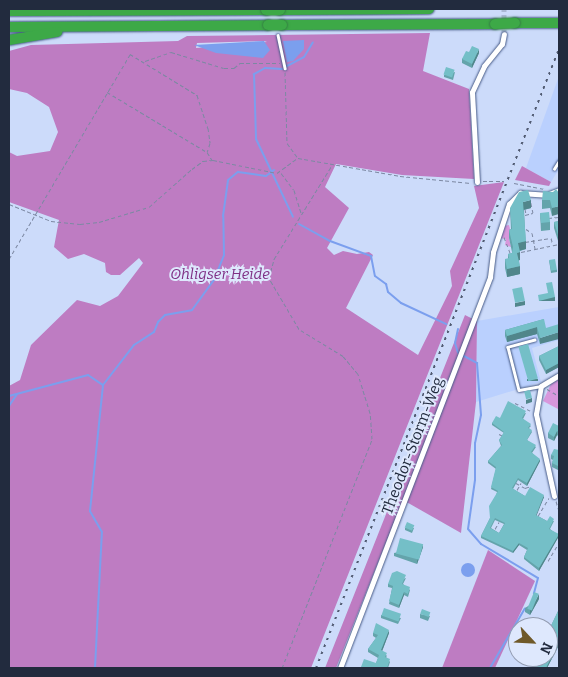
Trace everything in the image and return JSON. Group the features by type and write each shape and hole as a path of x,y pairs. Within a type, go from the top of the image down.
{"highway":[{"path":"135,9 155,10"},
{"path":"9,11 429,9"},
{"path":"9,27 558,23"},
{"path":"9,40 87,26"}],"street":[{"path":"478,182 472,92 484,66 502,44 504,34"},
{"path":"529,193 546,195 553,190 559,190"},
{"name":"Theodor-Storm-Weg","path":"340,668 490,277 500,230 512,198 520,193 529,193"},
{"path":"551,497 536,414 541,386 559,375"}],"lane":[{"path":"278,35 285,68"},
{"path":"554,169 559,161"},
{"path":"535,340 508,347 519,390 541,386"}],"path":[{"path":"145,61 171,52 224,68 234,68 240,63 283,63"},
{"path":"9,259 130,54 145,61 197,94 208,128 210,143 207,152"},
{"path":"285,68 287,143 298,158 332,165 466,184"},
{"path":"107,92 207,152 212,160"},
{"path":"9,204 51,221 80,224 138,212 155,203 203,161 212,160 277,174 281,173 298,158"},
{"path":"282,668 372,439 370,413 358,374 342,356 299,329 269,278 272,264 332,165"},
{"path":"281,173 294,190 301,214"},
{"path":"478,182 504,181"},
{"path":"514,183 553,190"},
{"path":"525,210 525,215 533,213 529,193"},
{"path":"544,220 559,216"},
{"path":"525,229 532,233 535,249"},
{"path":"504,237 511,254"},
{"path":"524,242 551,238 553,245"},
{"path":"519,253 559,244"},
{"path":"504,248 508,249"},
{"path":"541,386 559,396"},
{"path":"515,403 536,414"},
{"path":"499,434 507,438"},
{"path":"515,493 524,477"},
{"path":"512,480 520,485 531,486"},
{"path":"536,519 551,497 559,511"},
{"path":"494,529 502,516"},
{"path":"548,561 559,543"}],"shaded area":[{"path":"559,76 559,169 551,182 526,168"},
{"path":"509,225 512,237 509,238 511,247 505,245 506,239 500,238 504,226"},
{"path":"559,307 559,340 532,348 541,382 476,402 477,321"},
{"path":"559,378 558,409 543,401 551,384"}],"green space":[{"name":"Ohligser Heide","path":"430,33 423,71 469,89 474,179 402,175 336,164 325,187 349,208 327,248 334,255 343,251 357,254 369,252 373,255 346,308 418,355 452,286 450,271 479,208 474,186 504,182 311,668 9,668 9,386 20,380 31,345 77,300 100,306 118,296 143,263 139,258 120,275 111,275 106,272 105,263 84,254 68,259 54,247 59,220 9,202 9,152 17,156 50,151 58,132 49,107 27,93 9,89 9,51 31,45 178,41 187,36","holes":["267,42 196,48 197,43"]},
{"path":"522,166 551,182 549,186 515,180"},
{"path":"465,315 477,321 476,402 461,533 403,500 336,668 325,668"},
{"path":"488,550 535,581 518,617 508,617 508,640 495,668 442,668"}],"water":[{"path":"304,40 304,49 293,61 287,62 283,41"},
{"path":"264,41 270,50 263,58 216,53 194,45"},
{"path":"468,563 473,565 475,570 473,575 468,577 463,575 461,570 463,565"}],"building":[{"path":"472,46 479,49 472,64 462,59 466,51 469,52"},
{"path":"446,67 455,70 452,77 444,75"},
{"path":"556,189 559,193 559,206 552,208 550,200 542,200 543,191 553,192"},
{"path":"528,190 531,200 523,202 526,241 518,243 520,252 517,253 520,266 507,269 505,259 509,258 508,254 512,253 513,247 509,230 512,229 510,208 519,192"},
{"path":"549,212 550,222 541,223 540,213"},
{"path":"559,221 559,238 554,222"},
{"path":"555,259 557,270 551,271 549,260"},
{"path":"552,282 555,297 539,301 538,295 548,293 546,283"},
{"path":"522,287 525,301 515,303 512,289"},
{"path":"544,319 546,328 559,324 559,332 540,338 537,327 507,336 505,330"},
{"path":"528,344 538,379 528,381 518,347"},
{"path":"559,346 559,363 546,370 539,356"},
{"path":"530,390 532,398 526,399 524,391"},
{"path":"508,401 526,411 522,418 531,424 528,428 532,430 527,440 536,445 531,452 540,459 527,483 518,478 512,488 525,496 530,487 544,495 536,515 547,521 550,516 554,519 549,529 559,534 539,568 524,557 528,548 519,543 513,551 481,536 490,518 489,506 498,491 491,487 496,467 488,461 502,445 499,440 504,432 492,423 496,416 500,418","holes":["495,518 505,523 499,533 490,528"]},
{"path":"553,423 559,426 559,432 557,431 554,437 548,433"},
{"path":"554,449 559,450 558,466 552,463 554,456 551,455"},
{"path":"407,522 414,525 412,531 405,528"},
{"path":"400,538 423,544 419,560 396,553"},
{"path":"397,571 406,575 402,584 410,587 408,594 404,592 399,605 389,601 393,586 388,584 392,573"},
{"path":"534,592 539,594 532,611 527,609"},
{"path":"384,608 401,614 398,621 381,616"},
{"path":"422,609 430,612 429,617 420,614"},
{"path":"559,609 558,643 558,617 555,617"},
{"path":"376,623 389,630 381,650 387,653 385,657 390,659 387,668 361,667 364,659 376,663 379,655 368,649 378,635 373,633"}],"waterway":[{"path":"287,66 304,57 313,42"},
{"path":"282,69 265,68 254,74 256,139 293,217"},
{"path":"9,396 88,375 103,385 134,345 154,332 158,322 165,315 192,310 214,280 224,255 223,216 228,180 238,172 266,176 274,170"},
{"path":"299,224 330,241 371,256 375,276 386,284 388,292 401,303 446,324"},
{"path":"458,329 455,343 458,353"},
{"path":"464,356 477,363 481,415 475,443 475,480 468,529 481,544 538,578 534,593"},
{"path":"95,668 102,532 90,511 103,385"},
{"path":"9,406 17,394"},
{"path":"490,668 525,608"}],"tunnel":[{"path":"504,9 504,34"}],"railway":[{"path":"316,668 559,49"}]}
